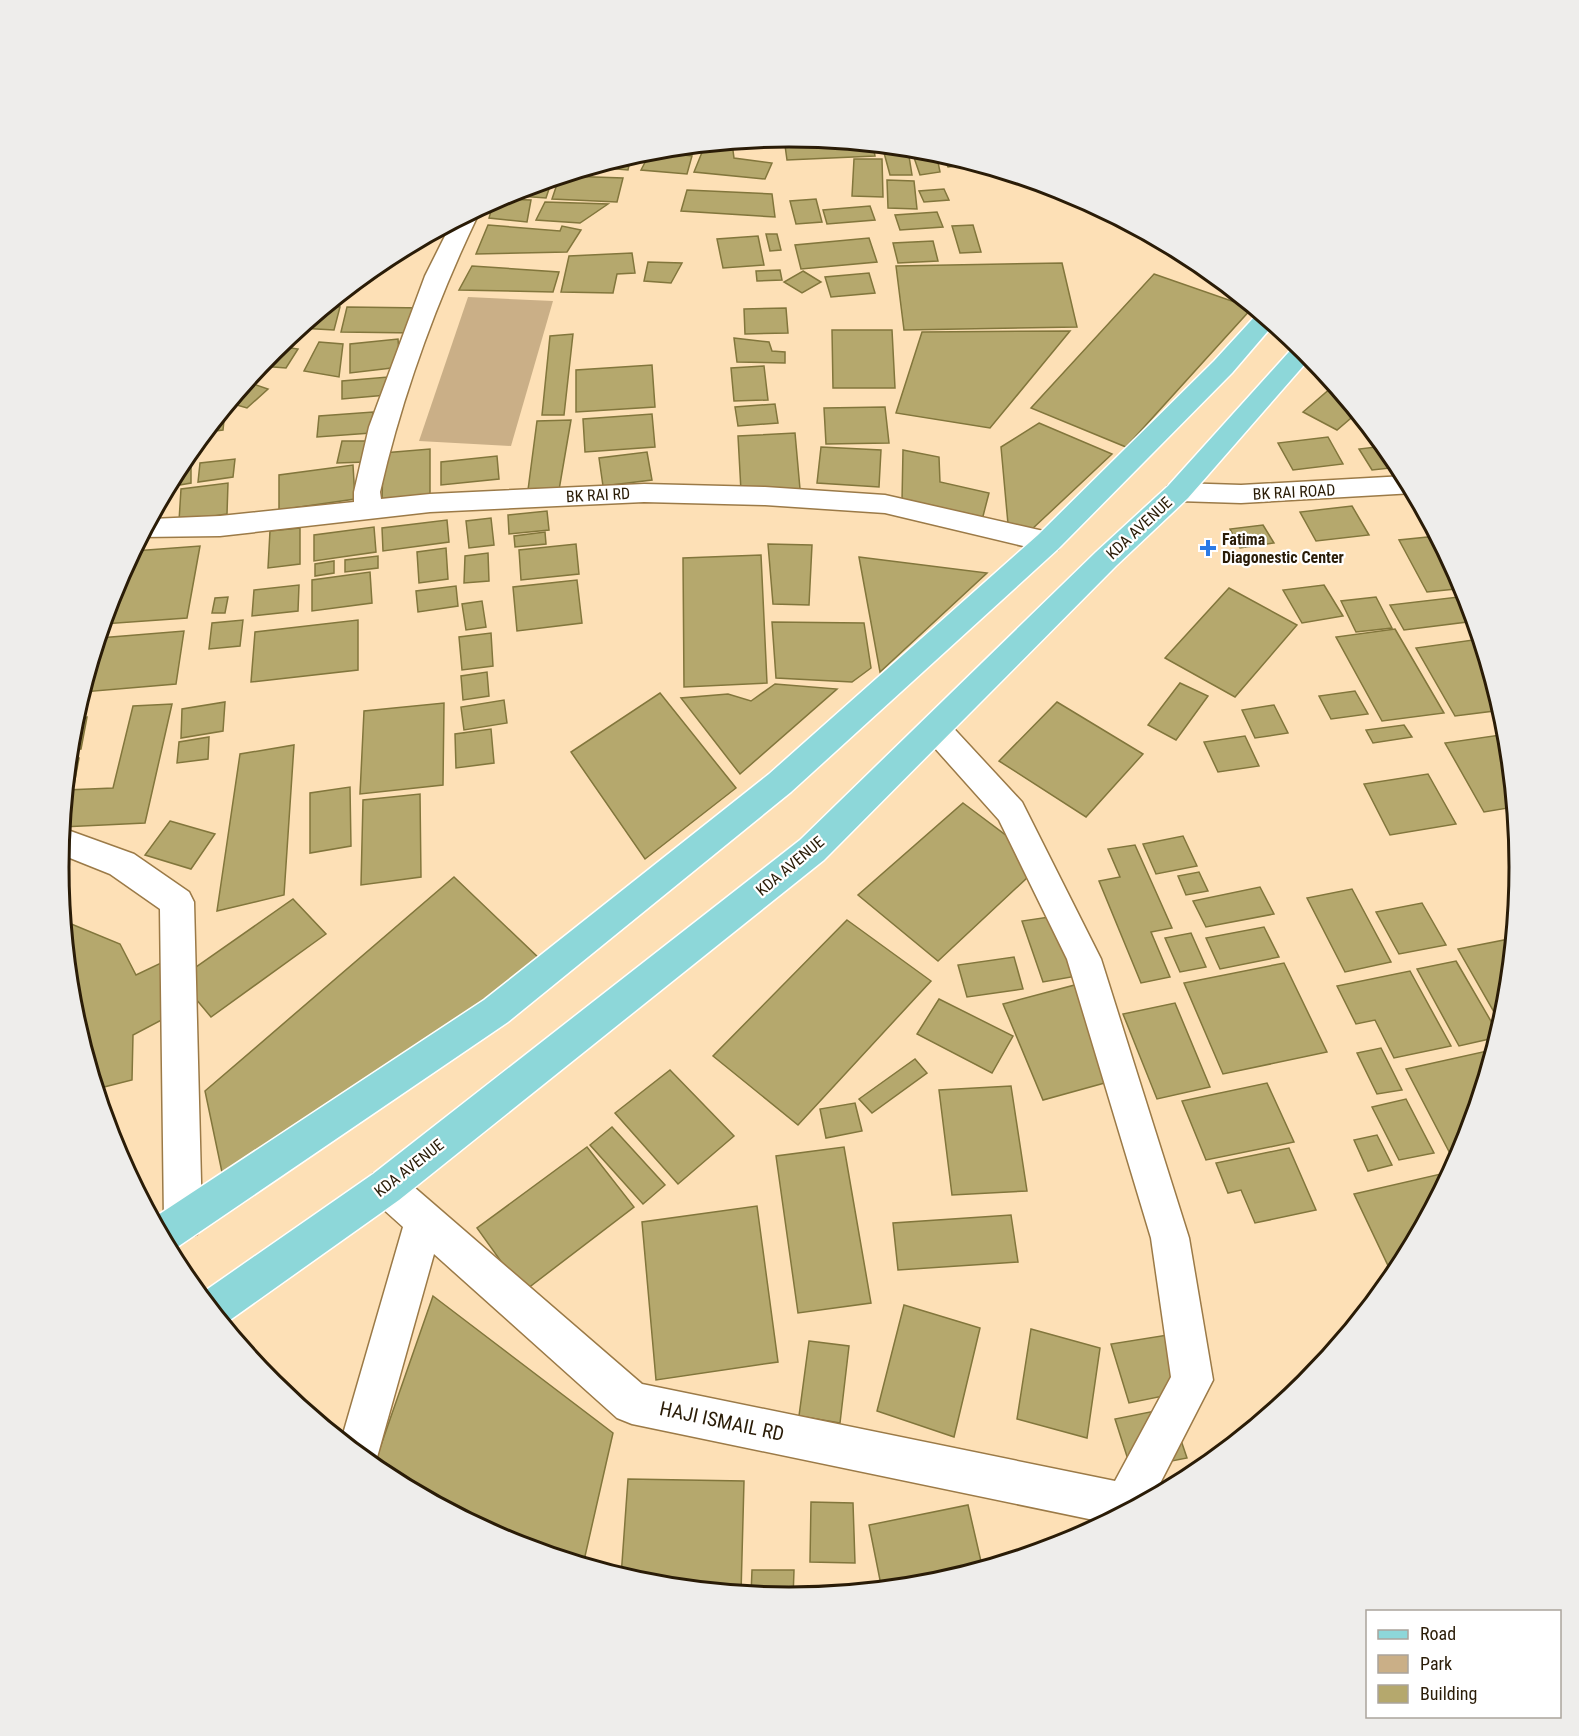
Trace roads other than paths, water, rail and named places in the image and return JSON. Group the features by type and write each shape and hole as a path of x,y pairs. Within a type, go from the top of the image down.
{"main road":[{"path":"172,1228 496,1011 780,783 1048,542 1223,367 1261,323"},
{"name":"KDA AVENUE","path":"217,1306 386,1187 812,850 1106,559 1178,492 1297,357"}],"street":[{"path":"368,509 367,492 382,427 437,276 461,227"},
{"name":"BK RAI ROAD","path":"1178,492 1241,494 1400,486"},
{"name":"BK RAI RD","path":"154,529 220,525 430,503 644,493 765,496 885,504 1048,542"},
{"path":"935,729 1011,811 1084,959 1170,1238 1192,1380 1131,1502"},
{"path":"70,844 122,864 177,902 172,1228"},
{"name":"HAJI ISMAIL RD","path":"386,1187 632,1402 1122,1507"},
{"path":"360,1447 424,1220"}],"place":[{"name":"Fatima Diagonestic Center","path":"1208,548"}]}
